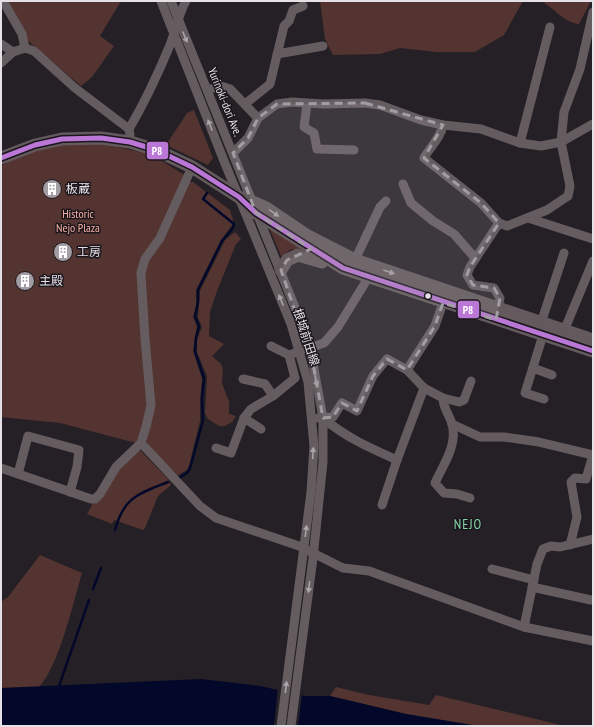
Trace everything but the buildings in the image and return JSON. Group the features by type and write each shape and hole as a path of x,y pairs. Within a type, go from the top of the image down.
{"highway":[{"path":"1,158 35,145 62,139 101,138 130,142 156,150 192,167 343,268"},
{"path":"249,204 266,208 306,235 355,260 497,314 542,328 593,351"},
{"path":"281,270 288,260 298,255 343,268 443,303 497,314"},
{"path":"542,328 564,331 593,340"}],"street":[{"path":"3,1 22,34 25,48"},
{"name":"Yurinoki-dori Ave.","path":"161,1 249,204"},
{"name":"Yurinoki-dori Ave.","path":"171,1 233,153 249,204"},
{"path":"130,142 129,129 148,96 186,1"},
{"path":"245,104 270,84 284,26 289,21 293,10 303,6"},
{"path":"443,125 442,132 428,150 424,158 481,203 500,223 507,226 528,218 547,210 568,196 570,192 561,142 564,112 580,69 593,12"},
{"path":"520,143 550,26"},
{"path":"1,44 13,52"},
{"path":"277,54 322,46"},
{"path":"1,63 13,52 25,48 34,51 75,88 129,129"},
{"path":"207,90 221,86 230,89 258,118"},
{"path":"233,153 248,138 258,118 277,104 292,102 307,104 372,104 421,120 443,125 481,129 520,143 541,146 561,142 593,124"},
{"path":"307,104 304,127 314,133 317,149 354,150"},
{"path":"1,468 91,499 95,499 100,494 116,468 141,443 151,404 141,273 146,259 160,238 192,167"},
{"path":"403,184 411,203 433,221 454,234 475,258"},
{"path":"355,260 380,207 386,201"},
{"name":"根城前田線","path":"249,204 281,270 300,320 313,364 323,418 316,492"},
{"name":"根城前田線","path":"249,204 291,324 308,382 312,417 316,492"},
{"path":"528,218 593,238"},
{"path":"497,314 500,298 494,288 473,285 467,275 475,258 500,223"},
{"path":"544,399 525,393 564,253"},
{"path":"564,331 593,260"},
{"path":"271,346 290,355 324,343 338,327 368,278"},
{"path":"407,370 435,326 443,303"},
{"path":"216,448 231,453 244,418 251,409 273,396 295,378 290,355"},
{"path":"312,417 333,417 342,403 357,411 373,376 387,359 407,370 424,388 443,398 459,402 464,400 471,381"},
{"path":"533,368 552,375"},
{"path":"243,379 265,384 273,396"},
{"path":"382,505 396,460 424,388"},
{"path":"443,398 443,408 452,424 453,444 435,484 444,493 457,494 470,498"},
{"path":"244,418 261,429"},
{"path":"323,418 334,428 359,443 396,460"},
{"path":"452,424 480,437 504,437 539,442 593,455 586,479 575,478 571,482 577,517 570,545"},
{"path":"18,474 28,436 79,450 77,467 70,492"},
{"path":"141,443 200,506 216,518 299,546 343,568 369,571 524,627 593,641"},
{"path":"281,726 316,492"},
{"path":"291,726 316,492"},
{"path":"524,627 539,556 543,549 551,546 570,545 593,539"},
{"path":"492,569 533,584 591,600"}],"highlighted area":[{"path":"365,103 443,125 424,158 481,203 499,223 470,267 467,275 473,285 494,288 500,298 496,320 443,303 435,326 407,370 387,359 373,376 357,411 342,403 333,417 323,418 313,364 281,270 287,260 311,249 256,213 233,153 248,138 258,118 277,104"}],"green space":[{"path":"8,1 121,1 100,36 114,46 92,77 81,86 27,40"},
{"path":"320,1 523,1 504,35 475,52 436,52 400,48 380,54 333,55 325,39"},
{"path":"546,1 589,1 590,3 579,24 565,19 544,3"},
{"path":"194,110 213,158 208,165 166,145 187,113"},
{"name":"Historic Nejo Plaza","path":"100,143 144,153 157,158 186,176 185,182 143,261 149,405 145,423 136,443 60,423 1,417 1,166 20,155 57,145"},
{"path":"190,182 193,182 230,210 233,220 232,225 221,240 196,290 196,307 193,317 197,327 193,350 202,379 200,421 188,469 177,476 155,456 146,441 152,412 144,280 146,263"},
{"path":"272,229 300,248 299,250 292,249 281,256 270,230"},
{"path":"235,232 241,239 236,244 210,312 209,336 224,344 212,356 221,364 223,369 222,383 229,402 229,414 236,416 232,422 225,426 219,426 208,419 205,413 207,376 197,352 197,340 202,327 198,318 200,291 225,240"},
{"path":"140,450 168,479 171,485 158,496 145,528 143,530 114,520 112,524 87,514 118,468"},
{"path":"40,555 82,573 70,617 53,665 39,687 1,688 1,602 8,597"},
{"path":"336,687 369,695 429,705 436,695 565,726 478,726 406,714 330,696"}],"water":[{"path":"201,679 260,686 305,696 330,696 406,714 478,726 1,726 1,688"}],"pier":[{"path":"278,688 302,694 298,726 274,726"}],"waterway":[{"path":"179,478 188,472 191,465 203,420 202,399 204,378 195,352 196,337 199,326 195,316 198,302 198,290 222,241 233,228 234,224 203,199 207,193"},
{"path":"115,530 123,510 128,503 140,494 168,482"},
{"path":"93,589 101,568"},
{"path":"58,689 89,600"}],"transit line":[{"name":"P8","path":"1,158 35,145 62,139 101,138 130,142 156,150 192,167 239,197 256,213 343,268 593,351"}],"place":[{"name":"板蔵","path":"52,189"},
{"name":"工房","path":"63,252"},
{"name":"主殿","path":"25,281"}],"district":[{"name":"NEJO","path":"468,524"}]}
